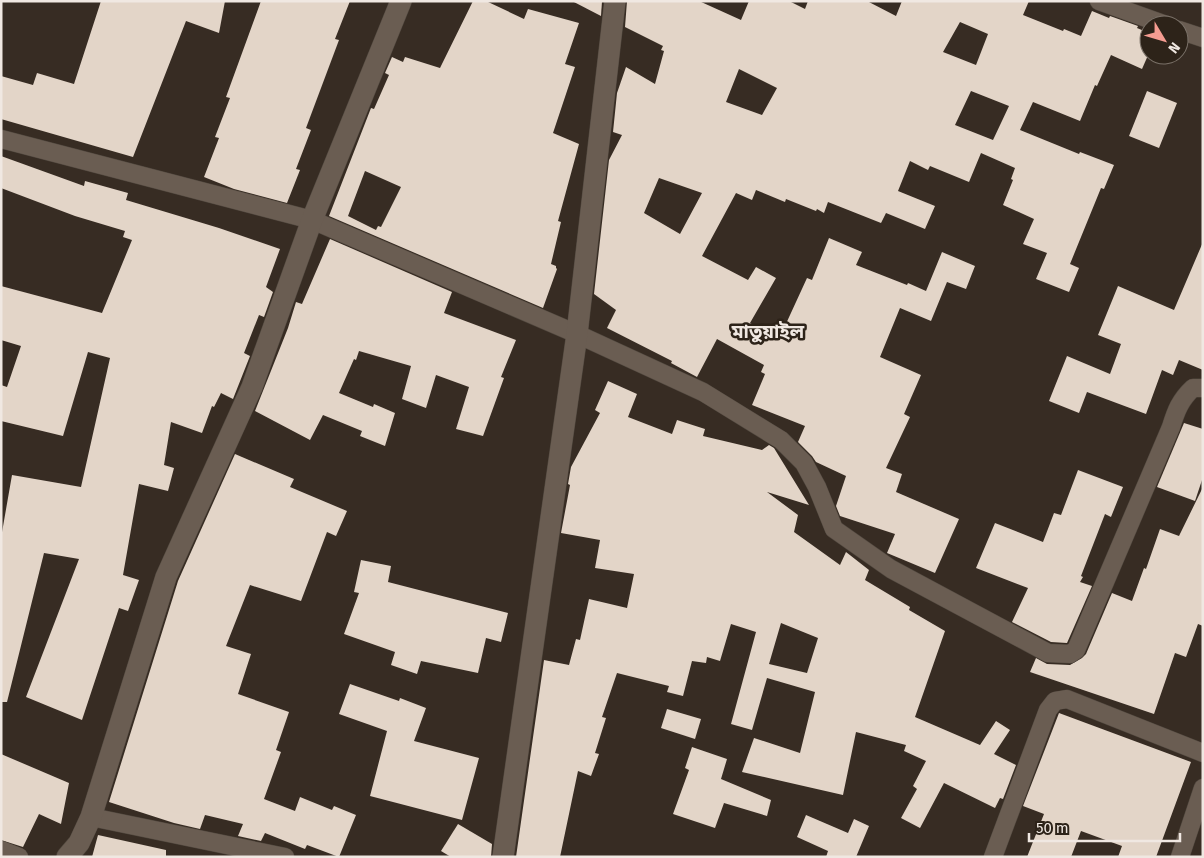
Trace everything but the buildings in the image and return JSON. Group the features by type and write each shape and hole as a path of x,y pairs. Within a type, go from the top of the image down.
{"street":[{"path":"67,857 79,842 91,817 166,577 252,387 312,220 401,1"},
{"path":"502,857 577,334 615,1"},
{"path":"1099,1 1139,15"},
{"path":"1189,33 1203,38"},
{"path":"1,140 312,220 577,334 703,392 781,440 804,463 817,487 834,529 892,569 1048,653 1070,654 1076,650 1171,427 1177,407 1184,396 1193,388 1203,388"},
{"path":"993,857 1048,710 1055,701 1067,699 1203,752"},
{"path":"1180,857 1203,788"},
{"path":"91,817 285,857"},
{"path":"1,850 19,857"}],"district":[{"name":"মাতুয়াইল","path":"768,331"}]}
